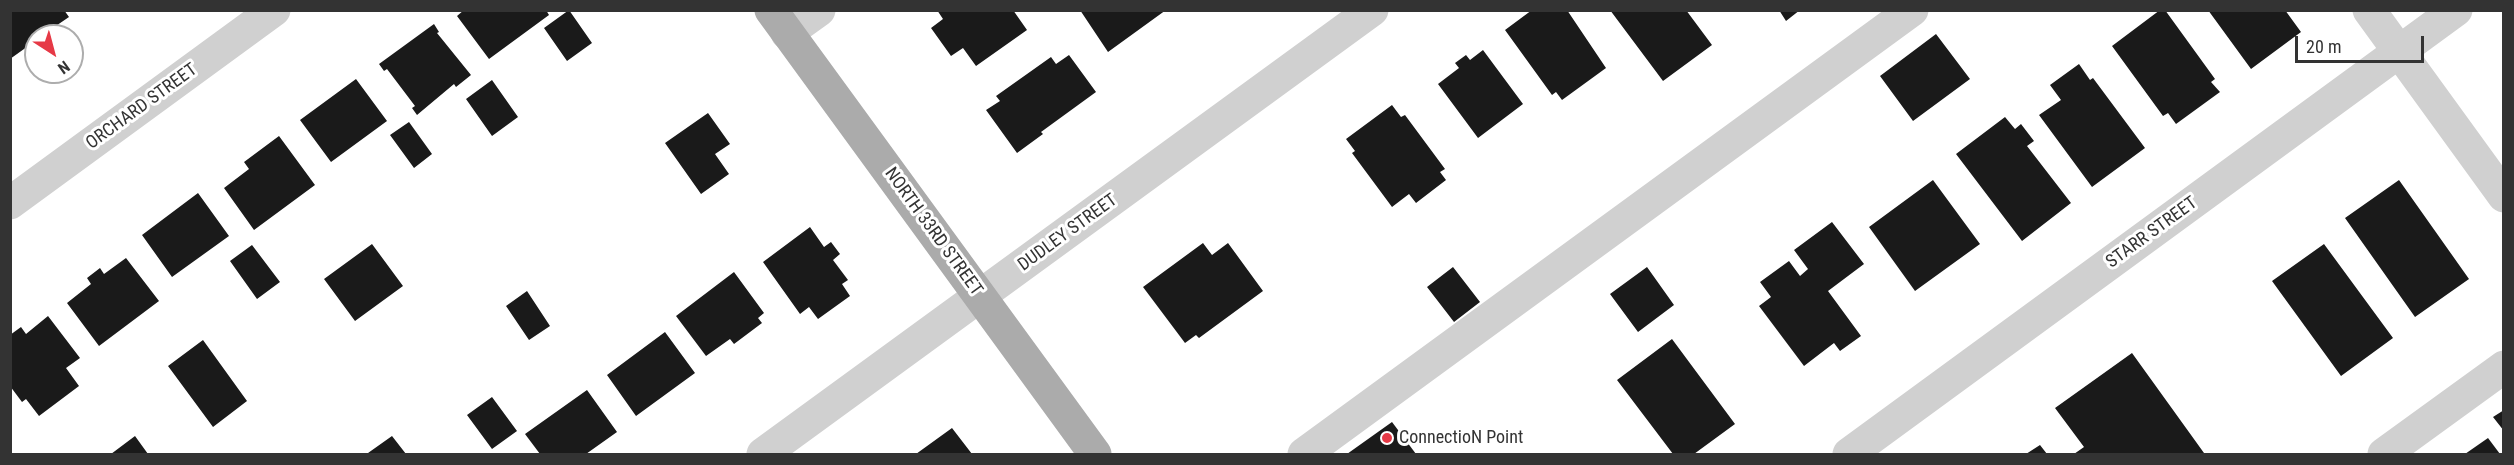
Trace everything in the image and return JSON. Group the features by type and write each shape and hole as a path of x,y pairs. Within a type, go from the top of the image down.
{"main road":[{"name":"NORTH 33RD STREET","path":"779,22 1095,454"}],"street":[{"name":"ORCHARD STREET","path":"10,203 274,10"},
{"path":"779,22 819,10"},
{"name":"DUDLEY STREET","path":"763,454 1372,10"},
{"path":"1304,454 1912,10"},
{"path":"2369,10 2504,196"},
{"name":"STARR STREET","path":"1849,454 2456,10"},
{"path":"2384,454 2504,367"}],"building":[{"path":"10,10 64,10 69,17 59,24 24,24 24,49 10,59"},
{"path":"464,10 546,10 549,15 489,59 457,16"},
{"path":"569,10 592,43 567,61 544,28"},
{"path":"937,10 1013,10 1027,30 976,66 963,48 951,56 931,28 943,19"},
{"path":"1080,10 1166,10 1108,52"},
{"path":"1532,10 1567,10 1606,68 1562,100 1556,92 1552,95 1505,30"},
{"path":"1610,10 1686,10 1712,45 1663,81"},
{"path":"1779,10 1800,10 1786,21"},
{"path":"2160,10 2165,10 2215,79 2211,82 2220,92 2176,124 2168,113 2163,116 2112,46"},
{"path":"2208,10 2285,10 2301,32 2251,69"},
{"path":"434,24 439,32 437,33 471,75 456,87 454,84 417,115 412,108 415,106 387,69 384,71 379,64"},
{"path":"1936,34 1970,79 1913,121 1880,76"},
{"path":"1483,50 1523,104 1478,138 1438,84 1459,68 1455,63 1466,55 1470,60"},
{"path":"1069,55 1096,92 1041,132 1043,134 1017,153 986,110 1000,101 996,96 1051,57 1056,64"},
{"path":"2079,64 2090,80 2093,78 2145,148 2092,187 2039,115 2061,100 2050,85"},
{"path":"356,79 387,121 331,162 300,120"},
{"path":"492,80 518,117 492,136 466,99"},
{"path":"1392,105 1401,117 1405,115 1445,169 1440,172 1446,180 1416,203 1409,194 1392,207 1352,153 1355,151 1346,139"},
{"path":"708,113 730,144 715,154 729,174 701,194 665,143"},
{"path":"2005,117 2015,129 2021,124 2034,141 2027,146 2071,203 2022,241 1956,154"},
{"path":"409,122 432,154 414,168 390,135"},
{"path":"279,136 315,185 254,230 224,188 249,169 244,162"},
{"path":"1933,180 1980,244 1915,291 1869,227"},
{"path":"2399,180 2469,279 2415,317 2345,218"},
{"path":"198,193 229,236 172,277 142,235"},
{"path":"1832,222 1864,264 1828,291 1861,336 1840,351 1834,343 1804,366 1759,306 1771,297 1760,282 1789,261 1800,276 1808,269 1794,250"},
{"path":"810,227 824,247 831,242 840,254 833,260 848,280 842,284 850,296 818,319 809,307 800,314 763,262"},
{"path":"1203,243 1212,255 1228,243 1263,291 1199,338 1196,335 1185,343 1143,287"},
{"path":"372,244 403,286 355,321 324,279"},
{"path":"2324,244 2393,338 2341,376 2272,281"},
{"path":"252,245 280,282 257,299 230,261"},
{"path":"126,258 159,301 99,346 67,303 91,284 87,278 100,268 104,274"},
{"path":"1453,267 1480,302 1454,322 1427,287"},
{"path":"1647,267 1674,305 1638,332 1610,294"},
{"path":"734,272 764,313 758,318 762,323 734,344 730,339 706,356 676,316"},
{"path":"527,291 550,326 529,340 506,306"},
{"path":"48,316 80,358 66,368 79,386 39,416 26,399 22,402 10,386 10,335 21,327 26,334"},
{"path":"665,332 695,373 636,416 607,375"},
{"path":"1672,339 1735,424 1694,454 1673,454 1617,380"},
{"path":"203,340 247,401 213,427 168,366"},
{"path":"2132,353 2204,453 2074,454 2084,447 2055,408"},
{"path":"587,390 617,432 586,454 540,454 525,434"},
{"path":"492,397 517,431 492,449 467,415"},
{"path":"2504,410 2504,431 2493,417"},
{"name":"ConnectioN Point","path":"1392,422 1416,454 1347,454"},
{"path":"952,428 972,454 916,454"},
{"path":"135,436 148,454 111,454"},
{"path":"392,436 406,454 368,453"},
{"path":"2488,438 2500,454 2465,454"},
{"path":"2040,445 2047,454 2026,454"}],"place":[{"name":"ConnectioN Point","path":"1387,438"}]}
